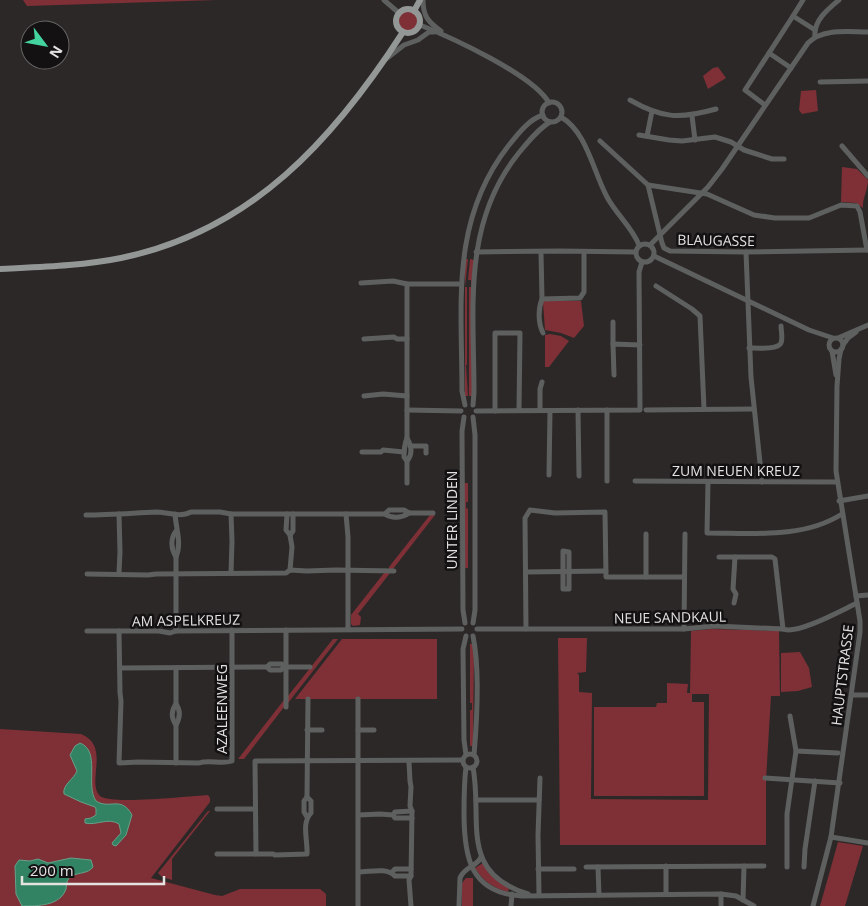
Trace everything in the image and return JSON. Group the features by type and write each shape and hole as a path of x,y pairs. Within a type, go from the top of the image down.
{"main road":[{"path":"414,11 421,0"},
{"path":"406,9 414,11 419,15 420,25 418,29 411,33 403,32 397,25 397,17 406,9"},
{"path":"0,270 121,258 159,248 216,224 272,188 306,156 338,122 384,61 403,32"}],"street":[{"path":"384,0 400,13"},
{"path":"421,0 428,20 441,30 443,34"},
{"path":"765,105 745,90 803,0"},
{"path":"815,37 814,30 826,12 839,0"},
{"path":"793,16 814,30"},
{"path":"420,25 468,46 533,85 543,93 549,103"},
{"path":"384,61 404,45 418,40 429,32 443,34"},
{"path":"650,245 722,170 808,43 815,37 827,33 868,32"},
{"path":"769,53 790,68"},
{"path":"820,82 868,81"},
{"path":"630,100 652,111 681,116 692,116 716,109"},
{"path":"474,414 474,268 479,236 487,210 498,185 515,158 543,126 557,121 562,111 555,103 549,103 544,107 543,115"},
{"path":"647,136 652,111"},
{"path":"543,115 550,122"},
{"path":"461,411 464,405 462,391 461,284 464,248 473,211 487,179 507,148 534,119 543,115"},
{"path":"692,116 695,140"},
{"path":"560,117 570,123 578,133 608,198 639,245"},
{"path":"639,135 669,140 695,140 715,137 772,159 784,159"},
{"path":"600,141 648,185 707,194 754,215 775,218 809,218 841,205 857,206 860,212 867,250"},
{"path":"842,146 868,176"},
{"name":"BLAUGASSE","path":"648,185 664,248 673,252 867,250"},
{"path":"473,211 481,208 487,210"},
{"path":"644,243 650,245 654,250 654,256 648,262 642,262 637,258 636,252 639,245 644,243"},
{"path":"476,252 636,252"},
{"path":"541,252 542,299 539,305 539,321 543,333"},
{"path":"542,299 582,297 584,292 584,252"},
{"path":"746,252 749,348 762,482"},
{"path":"654,256 809,330 822,338 836,352 858,330"},
{"path":"461,411 464,417 495,411 519,410 640,410 640,272 642,262"},
{"path":"361,282 393,281 407,284 461,284"},
{"path":"407,284 407,438 410,446 410,457 407,461 407,483"},
{"path":"656,286 700,316 704,409"},
{"path":"613,322 614,375"},
{"path":"831,348 835,338 868,325"},
{"path":"749,348 778,346 781,341 781,326"},
{"path":"809,330 842,340 842,347"},
{"path":"495,411 495,333 520,333 519,410"},
{"path":"364,339 407,339"},
{"path":"614,344 640,345"},
{"name":"HAUPTSTRASSE","path":"813,906 831,837 860,632 856,596 836,482 837,386 842,347"},
{"name":"HAUPTSTRASSE","path":"831,348 837,386"},
{"path":"540,410 540,388 542,382"},
{"path":"364,396 384,394 407,396"},
{"path":"464,405 473,405"},
{"path":"646,410 754,408"},
{"path":"407,410 461,411"},
{"path":"578,410 579,476"},
{"path":"607,481 608,410"},
{"path":"549,475 550,411"},
{"name":"UNTER LINDEN","path":"473,623 475,610 474,414"},
{"name":"UNTER LINDEN","path":"464,417 462,431 462,482 463,610 465,624"},
{"path":"407,438 404,444 404,458 407,461"},
{"path":"410,446 426,443 426,453"},
{"path":"362,452 381,452 383,450 404,452"},
{"name":"ZUM NEUEN KREUZ","path":"635,481 836,482"},
{"path":"708,482 707,533 780,533 822,525 842,514"},
{"path":"839,501 868,496"},
{"path":"86,515 160,512 176,514 220,512 231,514 385,514 389,510 404,510 409,513 433,513"},
{"path":"526,629 525,518 530,510 554,513 605,512 606,577 684,577"},
{"path":"119,514 119,573"},
{"path":"176,514 176,531 179,535 176,557 176,631"},
{"path":"231,514 231,573"},
{"path":"287,514 286,530 290,535 292,547 290,570"},
{"path":"290,535 293,531 293,514"},
{"path":"346,514 348,537 348,630"},
{"path":"646,534 646,577"},
{"path":"684,629 685,534"},
{"path":"563,551 569,552 569,589 563,589 563,572 563,551"},
{"path":"719,556 775,558 783,628"},
{"path":"734,603 736,594 733,588 735,556"},
{"path":"87,574 286,573 290,570 394,571"},
{"path":"526,572 606,571"},
{"path":"856,596 868,595"},
{"name":"NEUE SANDKAUL","path":"477,629 684,629 714,626 794,630 857,603"},
{"path":"466,755 464,740 463,649 466,636 462,630 465,624 469,622 473,623 477,629 473,636 476,681 476,740 474,755 477,761 473,767 476,832 481,857 493,875 513,889 531,894"},
{"name":"AM ASPELKREUZ","path":"87,631 170,633 176,631 232,630 462,630"},
{"name":"AZALEENWEG","path":"120,668 120,693 122,701 119,763 199,763 205,761 219,763 232,761 232,630"},
{"path":"286,630 286,707"},
{"path":"119,631 120,668 267,667 270,664 282,664 285,667 310,667"},
{"path":"466,636 473,636"},
{"path":"176,668 176,704 179,709 179,720 176,725 176,763"},
{"path":"852,695 868,695"},
{"path":"217,854 307,854 307,817 311,813 311,801 307,797 308,699"},
{"path":"358,699 358,906"},
{"path":"787,867 787,814 796,751 790,716"},
{"path":"307,730 322,730"},
{"path":"358,730 374,730"},
{"path":"796,751 838,753"},
{"path":"256,854 255,762 409,762 462,760 466,755 474,755"},
{"path":"462,760 466,767 464,784 464,838 466,854 470,866 487,885 499,892 511,895 721,894 730,895 754,906"},
{"path":"409,762 410,806 412,812 411,906"},
{"path":"466,767 473,767"},
{"path":"539,894 540,778"},
{"path":"765,778 840,783"},
{"path":"804,867 815,781"},
{"path":"476,800 539,800"},
{"path":"217,809 256,809"},
{"path":"392,815 395,812 412,812"},
{"path":"359,815 380,814 392,815 395,818 412,818"},
{"path":"831,837 868,844"},
{"path":"459,906 460,878 464,871 479,862 481,857"},
{"path":"666,866 666,894"},
{"path":"743,900 744,866"},
{"path":"586,867 764,866"},
{"path":"598,867 599,894"},
{"path":"359,872 392,872 395,869 412,869"},
{"path":"538,869 574,869"},
{"path":"392,872 395,876 411,876"},
{"path":"512,906 511,895 513,889"},
{"path":"721,894 721,906"}],"shaded area":[{"path":"23,0 217,0 27,6"},
{"path":"408,11 415,14 418,21 415,28 408,31 401,28 398,21 401,14"},
{"path":"718,67 726,78 708,89 703,76 713,68"},
{"path":"816,90 818,111 802,114 799,110 801,91"},
{"path":"842,167 857,169 868,180 863,208 856,203 841,202"},
{"path":"465,259 468,259 465,287"},
{"path":"470,259 474,260 472,396 469,396 469,287 471,287 471,280 468,280"},
{"path":"465,287 467,287 466,365 468,396 465,396"},
{"path":"544,301 581,301 584,326 574,338 545,330"},
{"path":"545,335 561,336 569,341 549,367 545,367"},
{"path":"464,483 468,483 468,502 466,502 466,508 468,509 468,568 464,568"},
{"path":"430,515 435,515 393,569 389,569 389,567"},
{"path":"384,573 390,573 358,614 361,617 360,625 353,626 351,624 351,615"},
{"path":"711,629 779,631 780,696 771,696 766,780 766,845 560,845 558,638 587,638 586,672 577,673 579,675 579,692 592,693 591,799 708,800 709,694 692,694 692,702 704,702 704,796 594,796 594,707 656,707 657,703 667,703 667,683 688,684 687,693 690,693 691,631"},
{"path":"333,639 338,639 288,703 288,696"},
{"path":"342,639 437,639 437,699 295,699"},
{"path":"470,644 473,644 474,651 473,746 470,746 470,710 472,710 472,703 470,703"},
{"path":"800,652 809,668 812,687 798,691 781,692 781,653"},
{"path":"284,700 284,707 244,759 238,759"},
{"path":"0,729 81,734 90,740 95,747 97,755 96,790 100,796 107,799 134,800 208,795 210,802 151,878 222,896 240,889 320,889 326,894 326,906 0,906"},
{"path":"80,743 90,753 93,794 96,801 106,804 119,804 128,809 132,815 126,835 116,846 112,843 121,833 119,824 111,821 85,823 85,819 96,815 95,807 64,794 66,785 77,771 70,755 75,746"},
{"path":"208,811 210,811 172,859 172,880 162,877 158,873"},
{"path":"838,842 863,846 845,906 820,906"},
{"path":"71,858 91,860 93,867 89,871 70,877 63,895 54,902 22,906 16,894 15,866 19,860 30,861 38,859 48,863"},
{"path":"483,863 509,889 508,892 493,886 481,877 475,868"},
{"path":"466,878 473,878 473,906 462,906 462,883"}]}
